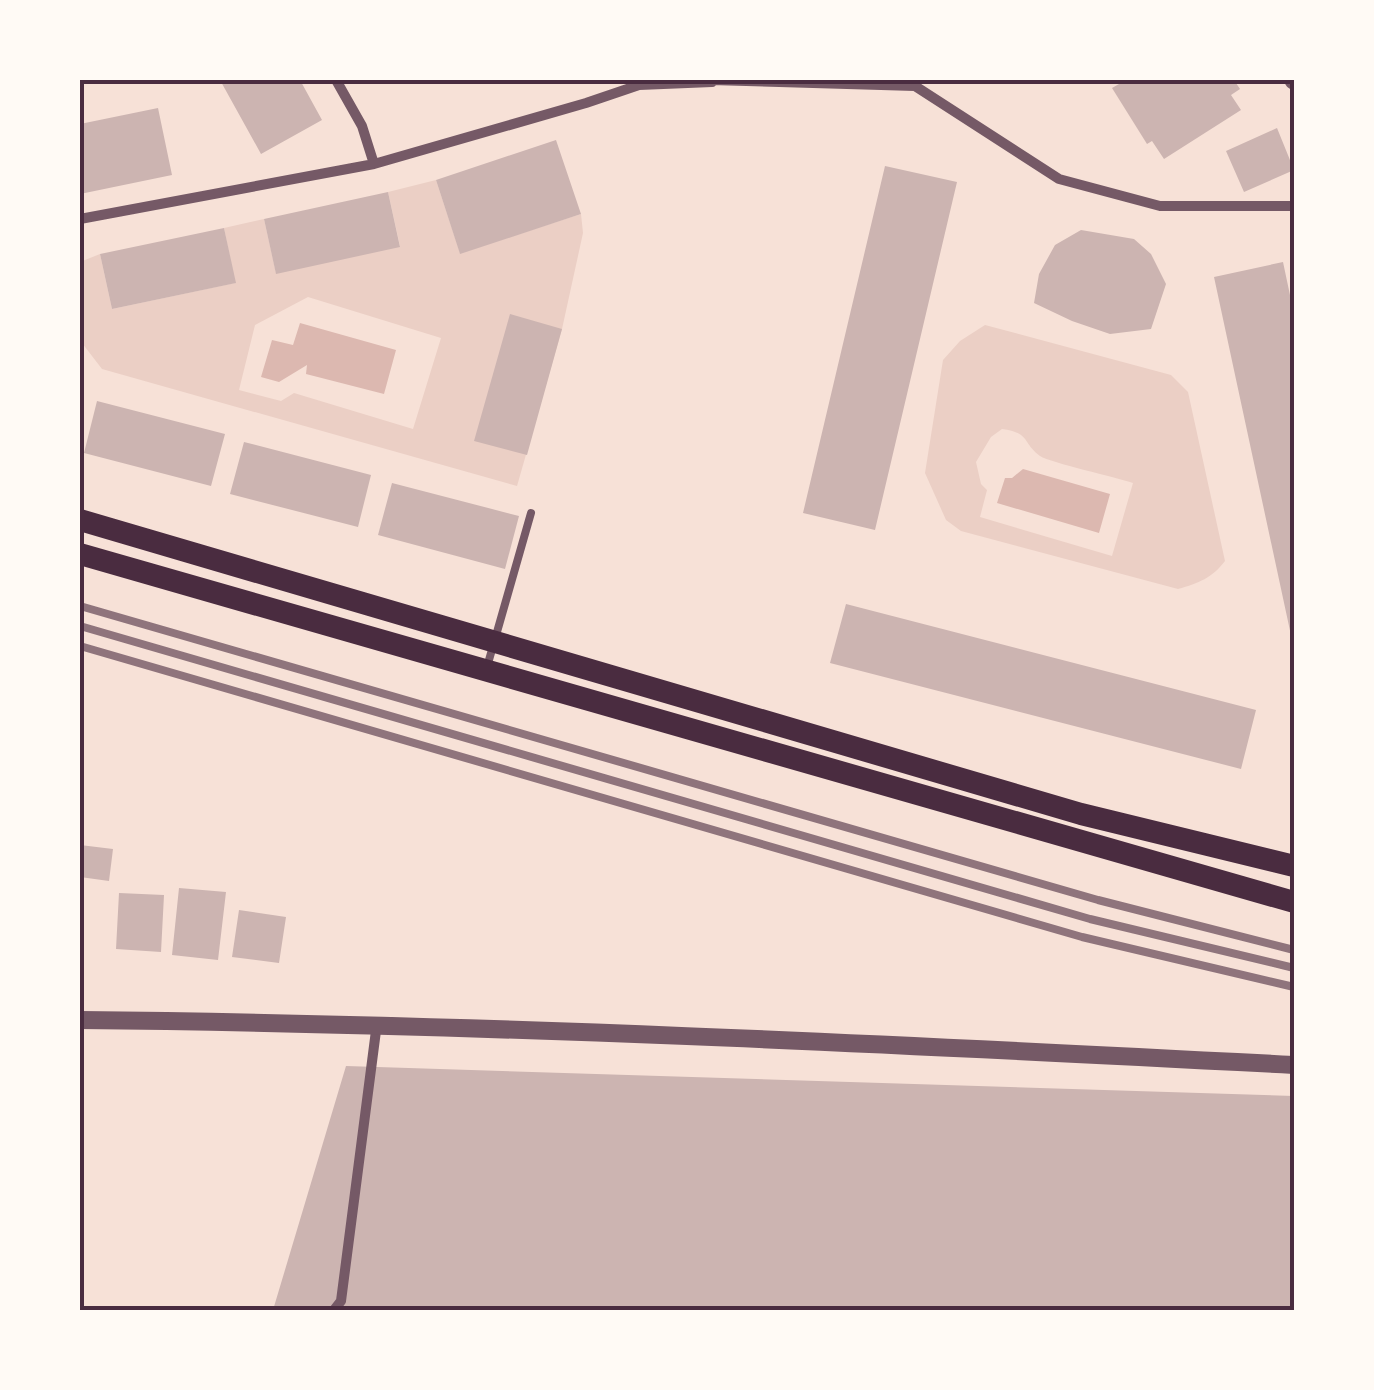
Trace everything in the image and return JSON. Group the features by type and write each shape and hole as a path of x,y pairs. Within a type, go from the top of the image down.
{"main road":[{"path":"80,520 1082,814 1294,866"},
{"path":"80,554 1294,902"}],"street":[{"path":"336,80 362,126 374,164"},
{"path":"80,219 374,164 586,104 639,84 712,81 915,86 1059,179 1160,206 1294,206"},
{"path":"80,1020 377,1023 1294,1065"},
{"path":"334,1310 341,1301 377,1023"}],"lane":[{"path":"486,672 531,513"}],"shaded area":[{"path":"436,180 460,253 581,214 583,233 562,329 517,486 102,369 82,343 80,262 100,254 112,309 235,283 224,228 264,219 276,273 400,246 388,192","holes":["308,297 441,338 413,429 294,393 281,401 239,390 255,325"]},
{"path":"300,323 396,350 384,394 306,374 307,365 279,382 261,377 272,340 293,345"},
{"path":"985,325 1171,375 1188,392 1225,561 1220,567 1204,579 1178,589 961,531 946,520 925,473 943,360 960,341","holes":["1002,429 1011,431 1046,459 1133,483 1112,556 980,517 987,490 981,484 976,462 991,437"]},
{"path":"1023,469 1110,494 1099,533 997,503 1005,478 1012,478"}],"building":[{"path":"220,80 300,80 322,120 261,154"},
{"path":"1117,80 1234,80 1240,89 1231,95 1241,110 1164,159 1152,141 1147,144 1112,88 1119,84"},
{"path":"158,108 172,175 80,194 80,124"},
{"path":"1277,128 1294,170 1244,192 1226,151"},
{"path":"556,140 581,214 460,254 436,180"},
{"path":"885,166 957,182 875,530 803,513"},
{"path":"388,192 400,247 276,274 264,219"},
{"path":"224,228 236,283 112,309 100,254"},
{"path":"1081,230 1134,239 1151,254 1166,284 1151,329 1110,334 1034,303 1039,274 1055,245"},
{"path":"1283,262 1294,314 1292,640 1214,277"},
{"path":"510,314 562,329 527,455 474,441"},
{"path":"97,401 225,434 211,486 84,453"},
{"path":"244,442 371,475 358,527 230,494"},
{"path":"392,483 519,516 505,569 378,535"},
{"path":"846,604 1256,710 1241,769 830,663"},
{"path":"80,845 113,849 109,881 80,877"},
{"path":"179,888 226,892 218,960 172,955"},
{"path":"119,893 164,895 161,952 116,949"},
{"path":"239,910 286,917 279,963 232,957"},
{"path":"346,1066 1294,1096 1294,1310 273,1310"}],"railway":[{"path":"80,606 1098,900 1294,950"},
{"path":"80,626 1090,919 1294,968"},
{"path":"80,646 1082,937 1294,987"}]}
